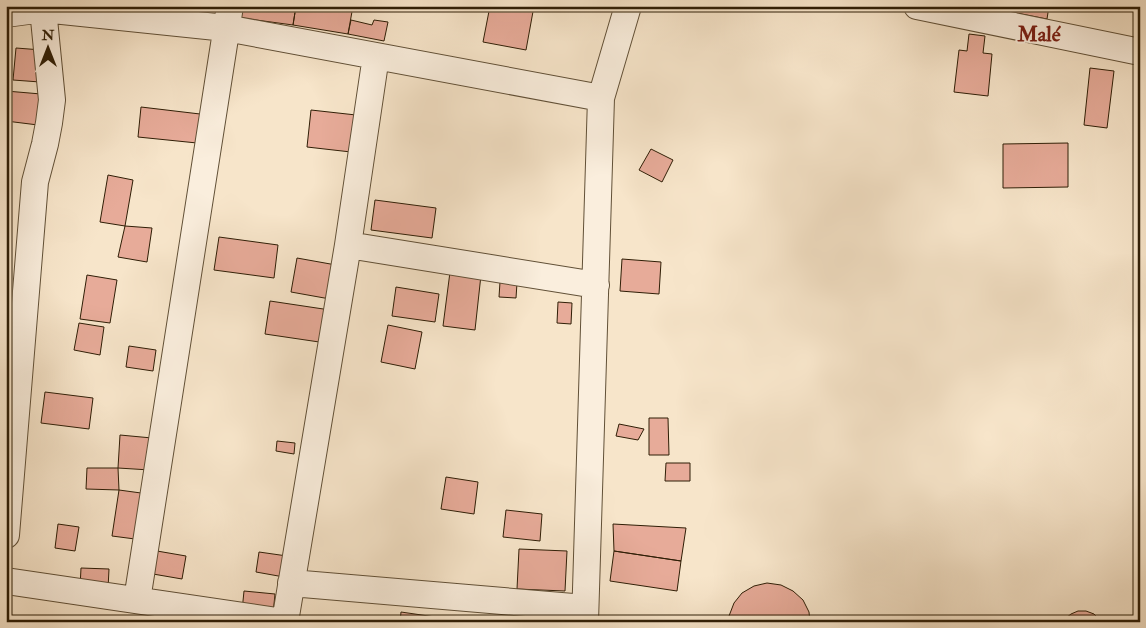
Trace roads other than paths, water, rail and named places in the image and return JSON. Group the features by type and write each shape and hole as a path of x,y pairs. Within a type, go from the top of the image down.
{"street":[{"path":"291,583 585,615 601,98 628,6"},
{"path":"917,6 1140,52"},
{"path":"6,14 43,9 228,17 376,56 601,98"},
{"path":"6,535 35,182 45,144 52,100 43,9"},
{"path":"137,600 228,17"},
{"path":"6,582 285,622 348,245 376,56"},
{"path":"348,245 596,285"}],"district":[{"name":"Malé","path":"1039,34"}]}
